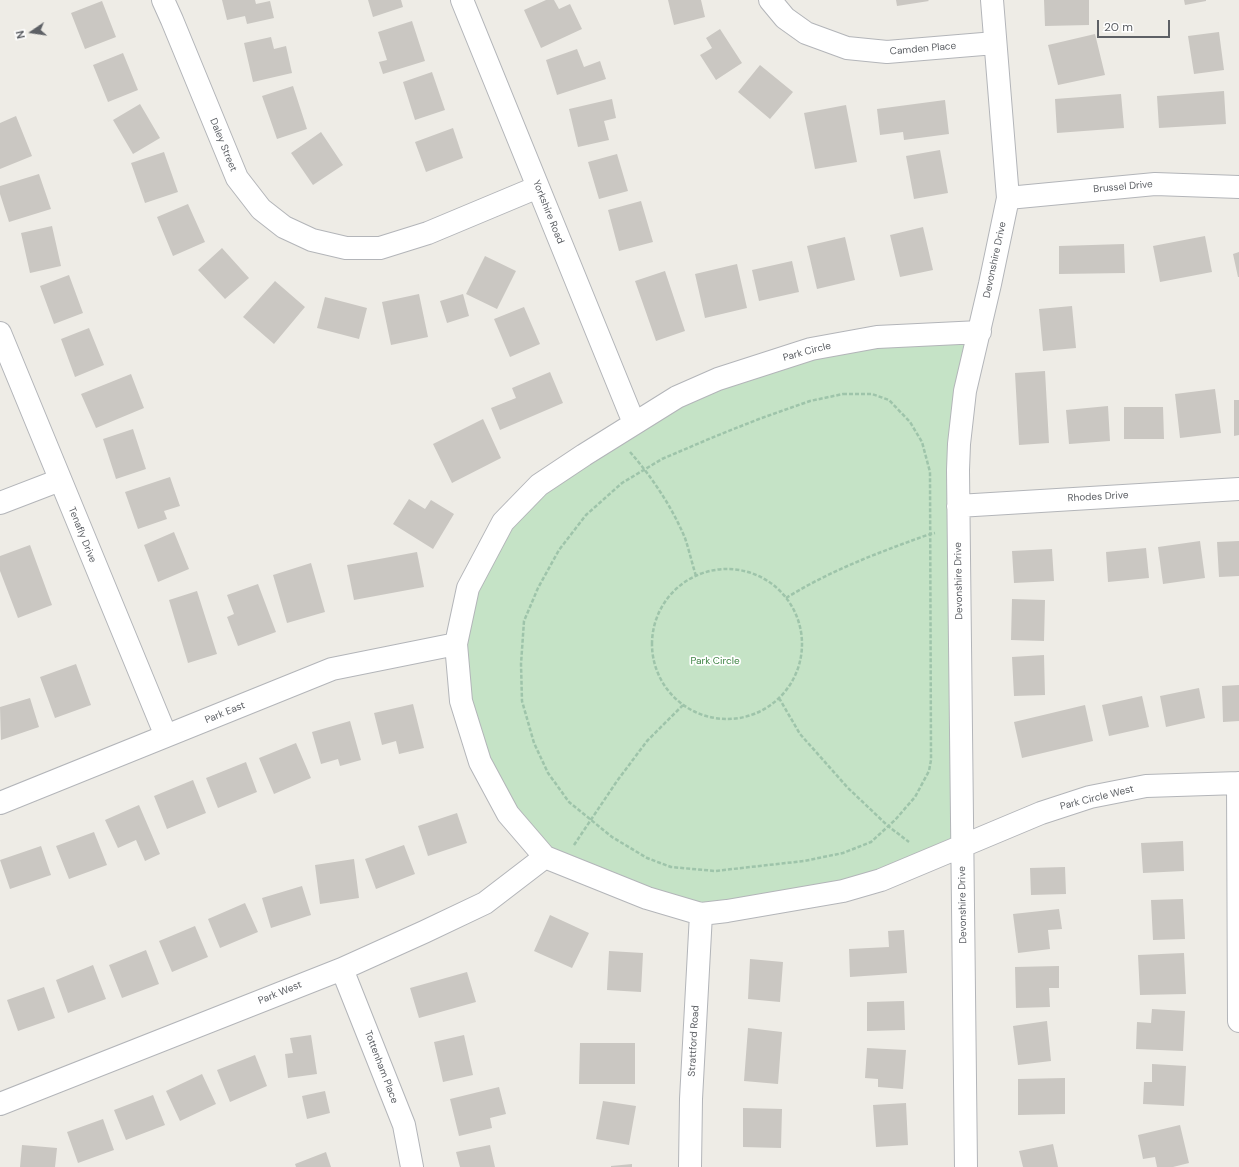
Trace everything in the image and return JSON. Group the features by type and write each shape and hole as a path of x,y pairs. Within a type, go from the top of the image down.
{"street":[{"name":"Daley Street","path":"163,0 237,178 261,209 284,226 312,240 346,248 380,248 428,234 538,187"},
{"name":"Yorkshire Road","path":"462,0 634,423"},
{"name":"Camden Place","path":"770,0 785,18 806,33 847,48 887,52 995,43"},
{"name":"Devonshire Drive","path":"966,1167 958,464 965,391 980,332 1008,198 992,0"},
{"name":"Brussel Drive","path":"1008,198 1155,184 1239,187"},
{"name":"Tenafly Drive","path":"0,332 166,736"},
{"name":"Park Circle","path":"962,847 881,880 843,891 727,911 701,914 647,898 554,860 508,814 480,762 461,701 456,644 468,588 503,522 539,485 615,435 677,397 718,379 811,349 876,337 980,332"},
{"path":"0,503 60,480"},
{"name":"Rhodes Drive","path":"958,506 1239,489"},
{"name":"Park East","path":"0,803 332,670 456,644"},
{"path":"1239,783 1239,1021"},
{"name":"Park Circle West","path":"962,847 1041,813 1090,797 1146,786 1239,783"},
{"name":"Park West","path":"0,1104 342,969 485,903 554,860"},
{"name":"Strattford Road","path":"690,1167 691,1099 701,914"},
{"name":"Tottenham Place","path":"342,969 404,1125 412,1167"}],"path":[{"path":"842,394 872,394 890,400 910,422 922,442 930,472 931,760 929,771 915,797 871,842 843,853 804,861 715,870 671,867 647,858 612,837 568,802 548,774 534,744 522,701 521,664 524,621 538,588 559,550 586,515 622,483 646,469 662,459 759,419 810,401 842,394"},
{"path":"615,435 646,469 666,500 684,538 696,576"},
{"path":"786,598 809,584 850,564 930,534 959,529"},
{"path":"715,570 740,570 763,578 786,598 796,614 802,638 800,662 790,684 774,703 753,715 729,719 705,716 684,705 666,688 655,665 652,640 658,615 671,594 691,578 715,570"},
{"path":"779,698 800,734 848,788 888,826 929,860"},
{"path":"554,860 591,821 617,780 647,741 684,705"}],"green space":[{"name":"Park Circle","path":"980,332 963,399 962,847 881,880 727,911 545,857 508,814 461,701 468,588 503,522 634,423 811,349"}],"building":[{"path":"222,0 255,0 256,4 270,1 274,18 247,24 245,16 227,20"},
{"path":"368,0 401,0 403,7 373,17"},
{"path":"546,0 554,0 559,9 570,4 582,29 541,48 524,10"},
{"path":"668,0 701,0 705,17 674,25"},
{"path":"896,0 928,0 929,1 897,6"},
{"path":"1044,0 1089,0 1089,25 1045,26"},
{"path":"1184,0 1206,0 1206,1 1185,5"},
{"path":"102,1 116,37 85,49 71,13"},
{"path":"412,21 425,61 383,74 379,62 387,60 378,32"},
{"path":"720,29 742,63 716,80 700,55 712,48 706,38"},
{"path":"1219,32 1224,70 1194,74 1188,36"},
{"path":"1095,34 1105,75 1058,85 1048,45"},
{"path":"271,37 274,49 286,46 292,73 253,82 244,43"},
{"path":"577,49 584,67 600,61 606,79 557,95 546,60"},
{"path":"123,53 138,90 108,102 93,65"},
{"path":"760,65 793,92 770,119 738,92"},
{"path":"432,72 445,110 415,120 403,82"},
{"path":"293,86 307,129 277,139 262,96"},
{"path":"1224,91 1226,124 1159,128 1157,96"},
{"path":"1121,94 1124,128 1057,133 1055,99"},
{"path":"612,99 616,118 604,121 609,140 578,147 569,109"},
{"path":"945,100 949,134 904,140 903,132 880,135 877,109"},
{"path":"140,104 160,138 133,154 113,120"},
{"path":"846,105 857,162 815,169 804,113"},
{"path":"16,116 32,156 0,169 0,123"},
{"path":"453,128 463,158 426,172 415,142"},
{"path":"321,132 343,165 313,185 291,153"},
{"path":"940,150 948,193 914,199 906,156"},
{"path":"164,152 178,192 145,203 131,163"},
{"path":"617,154 628,191 599,199 588,162"},
{"path":"39,174 51,209 9,222 0,194 0,186"},
{"path":"641,201 653,242 619,251 608,210"},
{"path":"188,204 205,242 173,256 157,217"},
{"path":"52,226 61,266 30,273 21,233"},
{"path":"923,227 933,270 900,277 890,235"},
{"path":"1205,236 1212,272 1160,282 1153,246"},
{"path":"845,237 855,280 817,289 807,246"},
{"path":"1124,244 1125,273 1059,274 1059,246"},
{"path":"222,248 249,278 225,299 198,270"},
{"path":"1239,252 1239,277 1238,277 1233,254"},
{"path":"485,256 516,271 497,309 466,294"},
{"path":"792,261 799,292 759,301 752,270"},
{"path":"737,264 747,308 705,318 695,274"},
{"path":"665,271 685,331 656,341 635,281"},
{"path":"69,275 83,313 54,324 40,286"},
{"path":"275,281 305,307 274,344 243,317"},
{"path":"419,294 428,337 391,345 382,302"},
{"path":"463,294 469,316 447,323 440,301"},
{"path":"325,297 367,308 359,339 317,328"},
{"path":"1072,306 1076,348 1043,351 1039,309"},
{"path":"524,307 540,344 510,357 494,319"},
{"path":"89,328 104,365 75,377 61,339"},
{"path":"1045,371 1049,443 1019,445 1015,373"},
{"path":"550,372 563,403 500,430 491,408 516,398 512,388"},
{"path":"131,374 144,408 96,428 81,394"},
{"path":"1215,389 1221,433 1180,438 1175,394"},
{"path":"1234,400 1239,400 1239,435 1234,436"},
{"path":"1108,406 1110,441 1069,444 1066,410"},
{"path":"1124,407 1163,407 1164,439 1124,439"},
{"path":"483,419 501,458 452,483 433,444"},
{"path":"133,429 146,469 116,479 103,439"},
{"path":"170,477 180,506 164,511 167,519 138,529 125,492"},
{"path":"409,499 425,509 431,500 454,514 433,549 393,524"},
{"path":"174,532 189,569 158,582 144,545"},
{"path":"1200,541 1205,578 1163,584 1158,547"},
{"path":"1239,541 1239,576 1219,577 1217,542"},
{"path":"30,545 52,605 18,618 0,571 0,556"},
{"path":"1146,548 1149,578 1108,582 1106,552"},
{"path":"1052,549 1054,581 1014,583 1012,551"},
{"path":"417,552 424,587 354,600 347,565"},
{"path":"311,563 325,612 287,623 273,575"},
{"path":"258,584 276,632 238,646 227,617 234,614 227,595"},
{"path":"197,591 217,654 188,663 169,600"},
{"path":"1012,599 1045,600 1044,641 1011,640"},
{"path":"1044,655 1045,695 1014,696 1012,657"},
{"path":"76,664 91,705 55,718 40,677"},
{"path":"1239,685 1239,721 1223,722 1222,686"},
{"path":"1199,688 1205,718 1166,727 1160,696"},
{"path":"1142,696 1149,727 1109,736 1102,705"},
{"path":"30,698 39,727 1,740 0,707"},
{"path":"413,704 424,748 399,754 396,741 382,745 374,713"},
{"path":"1085,705 1093,741 1022,758 1014,722"},
{"path":"350,721 361,760 340,766 338,759 321,764 312,732"},
{"path":"296,743 311,778 274,794 259,758"},
{"path":"246,762 257,792 218,808 206,778"},
{"path":"193,780 206,813 167,829 154,796"},
{"path":"139,805 160,854 145,861 136,840 118,848 105,820"},
{"path":"457,813 467,843 428,856 418,826"},
{"path":"94,832 107,865 69,879 56,846"},
{"path":"1183,841 1184,871 1143,873 1141,843"},
{"path":"404,845 415,874 376,889 365,859"},
{"path":"41,846 51,875 10,889 0,860"},
{"path":"354,859 359,898 320,904 315,865"},
{"path":"1065,867 1066,894 1031,895 1030,868"},
{"path":"302,886 311,915 271,928 262,898"},
{"path":"1183,899 1185,939 1153,940 1151,900"},
{"path":"245,903 258,932 220,948 208,919"},
{"path":"1059,909 1062,929 1048,930 1050,949 1018,953 1013,914"},
{"path":"550,915 589,933 572,968 534,951"},
{"path":"195,926 208,957 172,972 159,941"},
{"path":"904,930 907,973 850,977 849,949 889,947 888,931"},
{"path":"146,950 159,984 122,998 109,965"},
{"path":"609,951 643,953 641,992 607,990"},
{"path":"1184,953 1186,994 1140,995 1138,955"},
{"path":"750,959 783,962 780,1002 748,999"},
{"path":"93,965 106,999 68,1013 56,980"},
{"path":"1059,966 1059,988 1049,988 1050,1007 1016,1008 1015,967"},
{"path":"467,972 476,1002 419,1018 410,988"},
{"path":"44,987 55,1018 18,1031 7,1000"},
{"path":"904,1001 905,1030 867,1031 867,1002"},
{"path":"1152,1009 1185,1011 1183,1051 1136,1049 1137,1022 1151,1023"},
{"path":"1047,1021 1051,1061 1018,1065 1013,1026"},
{"path":"748,1028 782,1032 778,1084 744,1081"},
{"path":"311,1035 317,1074 288,1078 285,1054 293,1053 290,1038"},
{"path":"464,1035 473,1075 443,1082 434,1042"},
{"path":"580,1043 635,1043 635,1084 579,1084"},
{"path":"867,1048 906,1050 903,1089 878,1087 878,1079 865,1078"},
{"path":"255,1055 267,1086 230,1102 217,1070"},
{"path":"1152,1064 1186,1066 1184,1106 1143,1104 1144,1082 1152,1082"},
{"path":"202,1074 216,1104 180,1121 166,1091"},
{"path":"1065,1078 1065,1114 1018,1115 1018,1079"},
{"path":"499,1087 506,1114 490,1118 492,1128 459,1136 450,1099"},
{"path":"325,1091 330,1113 307,1119 302,1096"},
{"path":"153,1095 165,1125 126,1140 114,1110"},
{"path":"603,1101 636,1106 629,1145 596,1139"},
{"path":"906,1103 908,1145 876,1147 873,1105"},
{"path":"743,1108 782,1109 781,1148 743,1147"},
{"path":"103,1119 114,1150 78,1163 67,1132"},
{"path":"1180,1125 1189,1163 1173,1167 1157,1167 1155,1157 1143,1159 1138,1135"},
{"path":"1053,1144 1058,1167 1023,1167 1019,1151"},
{"path":"22,1145 57,1148 55,1167 20,1167"},
{"path":"490,1145 495,1167 460,1167 456,1152"},
{"path":"326,1152 331,1167 296,1167 295,1164"},
{"path":"632,1164 632,1167 611,1167 611,1166"}]}
